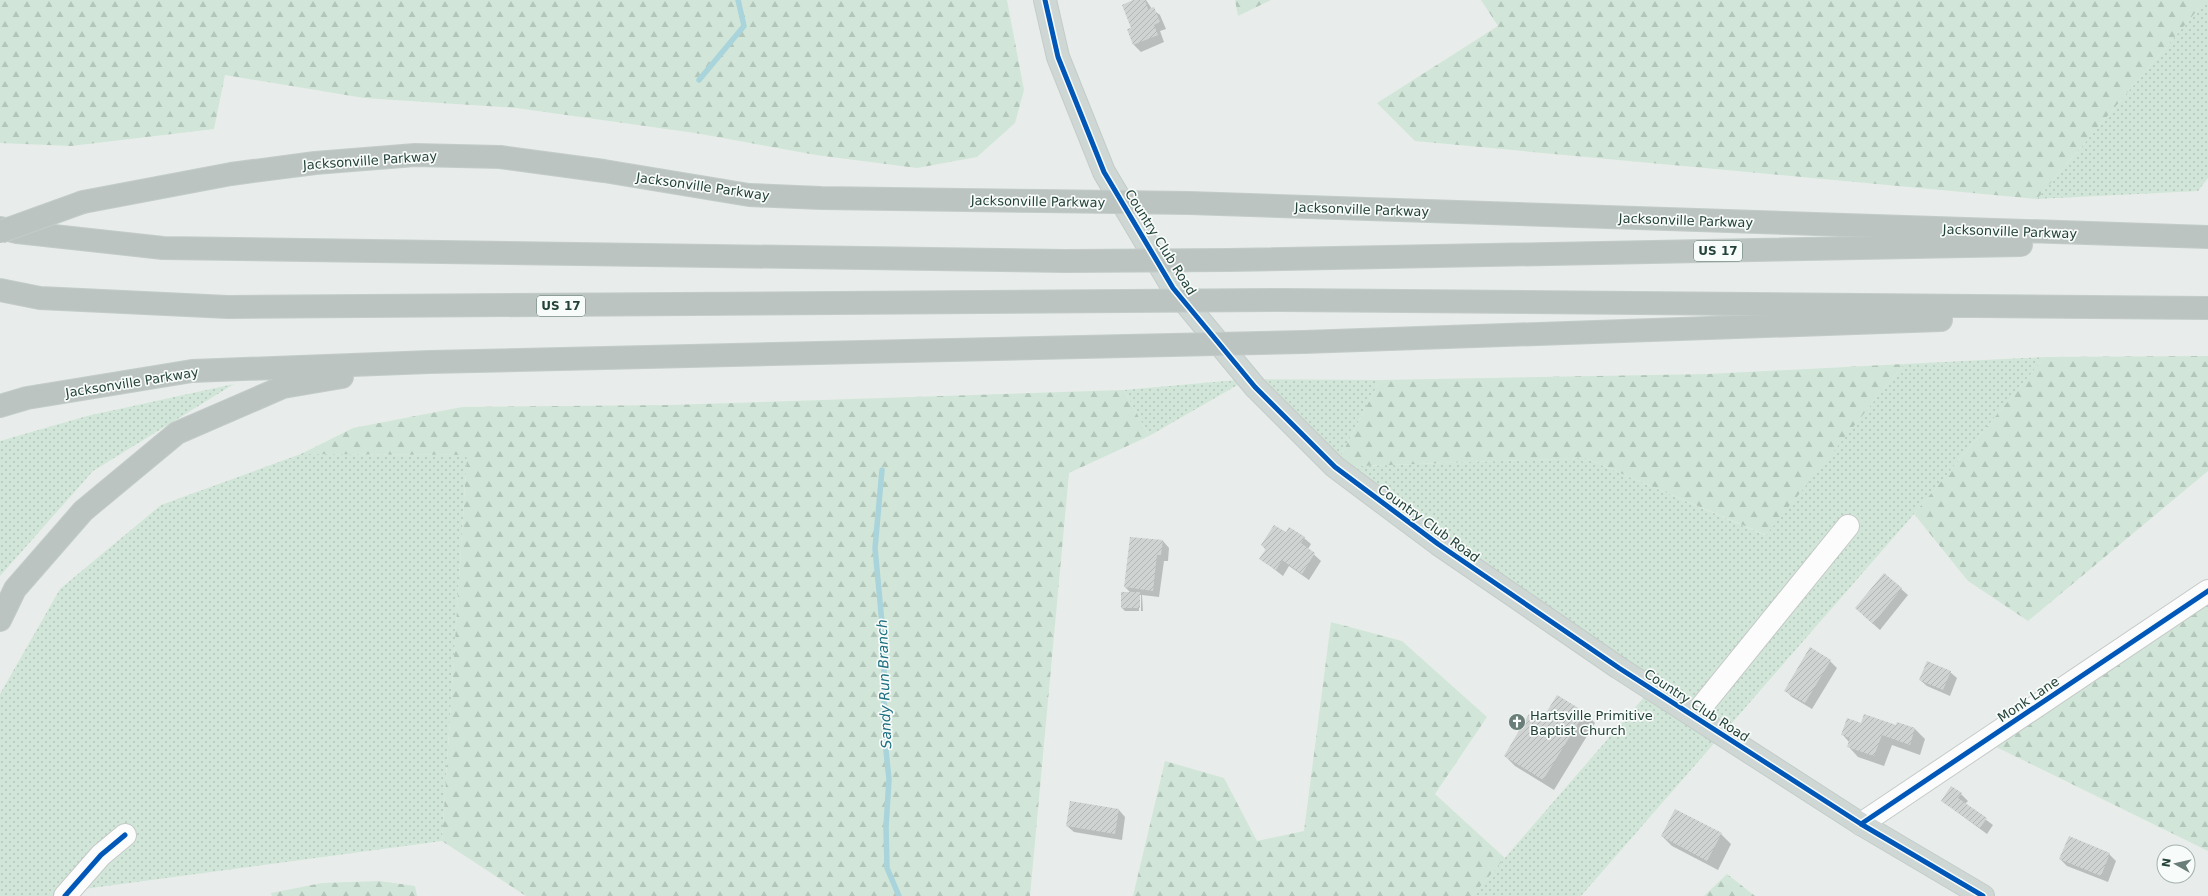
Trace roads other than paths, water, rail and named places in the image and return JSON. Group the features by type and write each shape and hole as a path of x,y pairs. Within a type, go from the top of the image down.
{"highway":[{"name":"Jacksonville Parkway","path":"0,232 83,202 231,174 315,163 415,155 500,157 604,171 749,194 821,198 1189,203 2208,237"},
{"name":"US 17","path":"0,228 17,232 163,248 1066,261 1228,260 2208,242"},
{"name":"US 17","path":"0,290 40,298 228,307 1282,300 2208,309"},
{"name":"Jacksonville Parkway","path":"0,406 27,398 192,371 430,362 1304,342 2208,309"},
{"path":"0,620 16,589 83,511 177,434 283,387 430,362"}],"main road":[{"name":"Country Club Road","path":"1045,0 1058,57 1104,172 1173,288 1255,388 1335,467 1432,540 1619,668 1861,824 1983,896"}],"street":[{"path":"1694,716 1848,526"},
{"name":"Monk Lane","path":"1861,824 2208,591"},
{"path":"65,896 100,855 125,836"}],"waterway":[{"name":"Sandy Run Branch","path":"699,80 744,26 738,0"},
{"name":"Sandy Run Branch","path":"882,470 875,548 884,645 884,732 889,779 886,827 887,868 899,896"}],"place":[{"name":"Hartsville Primitive Baptist Church","path":"1517,722"}]}
